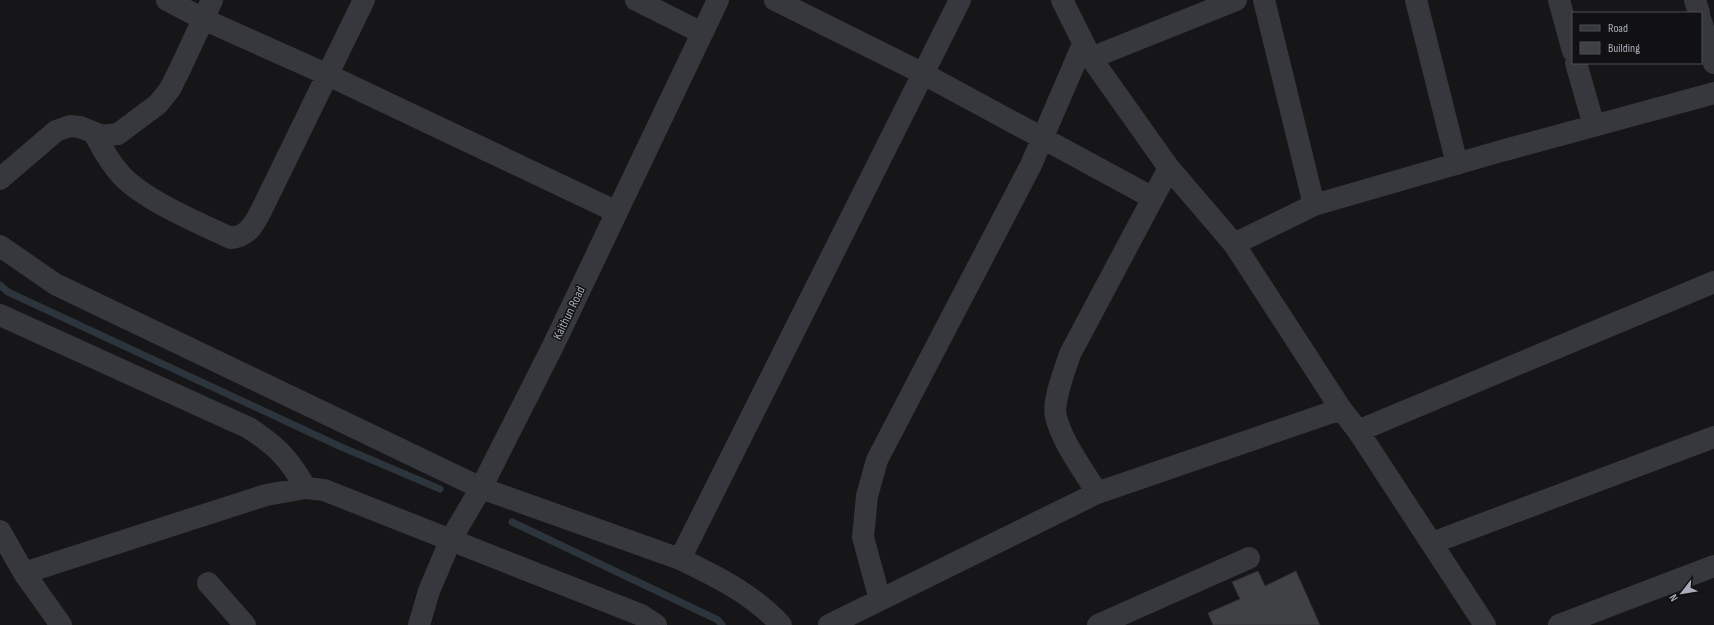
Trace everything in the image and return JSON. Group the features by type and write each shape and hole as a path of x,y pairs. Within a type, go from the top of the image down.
{"street":[{"path":"167,0 203,19 328,75 617,212"},
{"path":"0,179 56,131 70,126 80,126 102,136 118,134 158,104 170,89 212,0"},
{"path":"94,133 111,162 122,176 140,191 220,233 231,238 238,237 250,231 254,224 364,0"},
{"path":"636,0 702,33"},
{"name":"Kaithun Road","path":"419,625 429,591 451,539 480,488 553,346 718,0"},
{"path":"775,0 922,73 1043,137 1153,198"},
{"path":"680,559 922,73 960,0"},
{"path":"1062,0 1087,51 1169,168 1234,244 1341,410 1358,431 1486,625"},
{"path":"880,600 863,537 867,496 877,460 1031,165 1043,137 1087,51 1236,0"},
{"path":"1264,0 1314,205"},
{"path":"1416,0 1457,164"},
{"path":"1559,0 1572,47"},
{"path":"1695,0 1699,12"},
{"path":"1702,24 1714,63"},
{"path":"1576,64 1594,126"},
{"path":"1234,244 1314,205 1714,93"},
{"path":"1098,493 1068,445 1056,416 1059,388 1070,354 1169,168"},
{"path":"0,246 55,284 480,488 680,559 710,573 767,609 781,625"},
{"path":"1358,431 1714,282"},
{"path":"0,316 249,428 279,449 292,465 306,488"},
{"path":"829,625 1098,493 1341,410"},
{"path":"1432,543 1714,437"},
{"path":"24,573 266,495 306,488 324,490 451,539 641,614 656,625"},
{"path":"0,532 24,573 61,625"},
{"path":"1098,625 1249,558"},
{"path":"1559,625 1714,566"},
{"path":"208,583 245,625"}],"building":[{"path":"1258,571 1265,586 1296,571 1320,625 1213,625 1208,613 1240,599 1232,582"}],"waterway":[{"path":"0,285 8,292 339,446 440,489"},
{"path":"512,522 718,620 722,625"}]}
